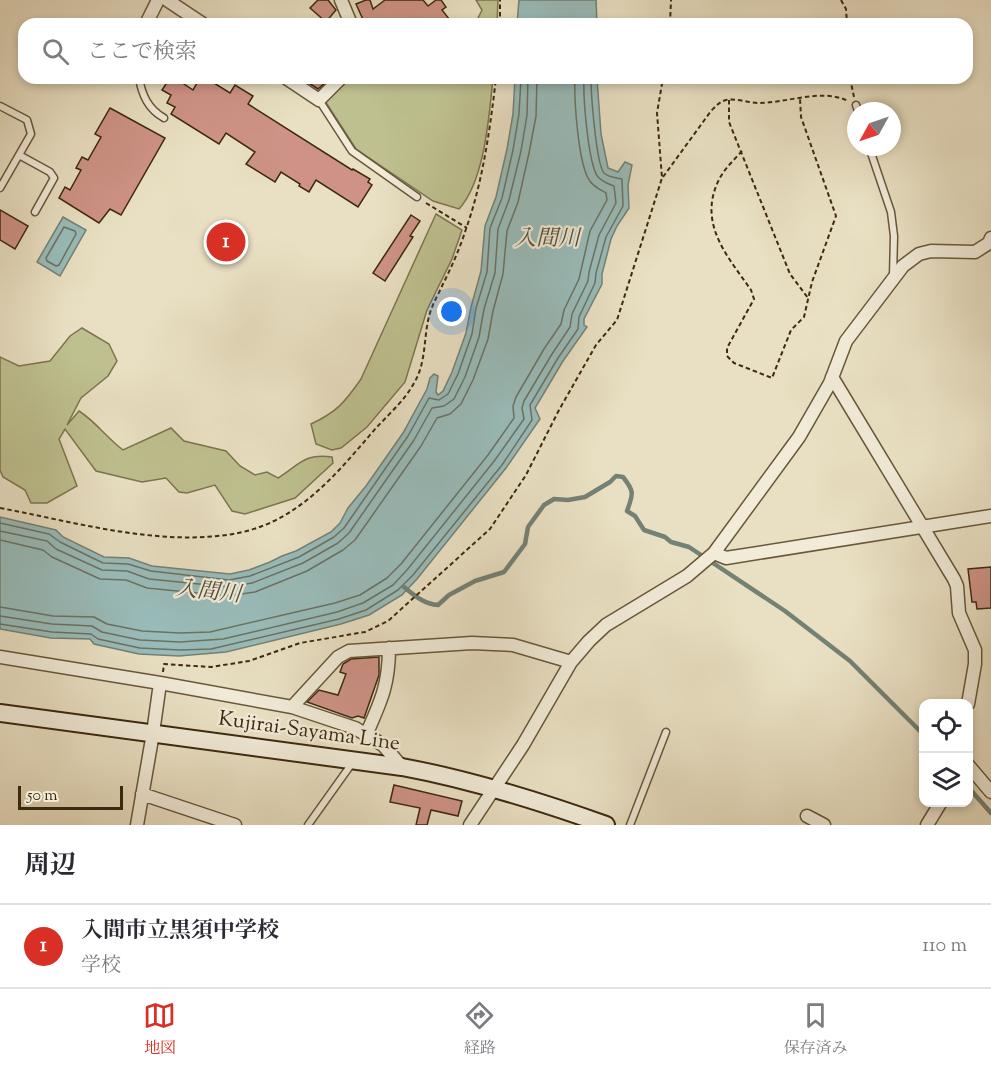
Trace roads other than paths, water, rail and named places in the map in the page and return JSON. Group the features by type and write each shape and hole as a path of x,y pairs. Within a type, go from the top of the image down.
{"main road":[{"name":"Kujirai-Sayama Line","path":"0,713 402,767 494,788 606,825"}],"street":[{"path":"149,18 158,0"},
{"path":"167,0 194,18"},
{"path":"341,0 348,18"},
{"path":"295,84 319,100 335,84"},
{"path":"470,825 523,745 571,662 589,641 606,625 687,576 714,553 800,437 832,376 846,341 893,277 919,254 931,251 975,252 989,243 991,238"},
{"path":"832,376 957,586 959,613 975,650 969,699"},
{"path":"714,553 726,558 991,516"},
{"path":"292,707 338,657 349,651 472,643 513,645 571,662"},
{"path":"366,735 389,674 389,648"},
{"path":"0,657 160,682 292,707 355,728 383,745 402,767"},
{"path":"137,825 160,682"},
{"path":"973,770 991,792"},
{"path":"142,794 235,825"},
{"path":"927,825 938,807"},
{"path":"807,816 824,825"}],"lane":[{"path":"141,84 147,103 164,118"},
{"path":"319,100 352,152 417,197"},
{"path":"0,106 30,123 31,134 0,188"},
{"path":"19,155 50,172 54,178 35,212"},
{"path":"873,156 891,212 894,236 893,277"},
{"path":"630,825 666,732"},
{"path":"308,825 354,761"}],"water":[{"path":"519,0 596,0 597,18 518,18"},
{"name":"入間川","path":"515,84 597,84 601,134 608,168 618,172 625,162 632,165 628,185 629,208 611,239 602,274 602,284 584,319 584,325 587,327 563,361 535,408 540,419 506,468 402,595 369,615 341,624 226,652 179,656 139,654 94,644 90,639 51,638 0,629 0,517 56,530 63,537 104,557 129,558 152,566 230,574 249,570 296,551 331,532 340,523 348,508 403,433 427,389 430,378 434,374 438,376 436,392 438,395 443,391 452,372 466,333 481,271 485,226 496,197 513,114"},
{"path":"63,217 86,230 60,276 37,262"}],"waterway":[{"path":"404,587 424,601 438,605 449,595 475,581 504,572 525,544 528,527 544,505 554,499 568,500 585,497 616,476 623,477 632,493 627,511 635,516 644,530 689,547 785,611 850,661 919,730"},
{"path":"973,793 991,813"}],"place":[{"name":"入間市立黒須中学校","path":"226,242"}]}
